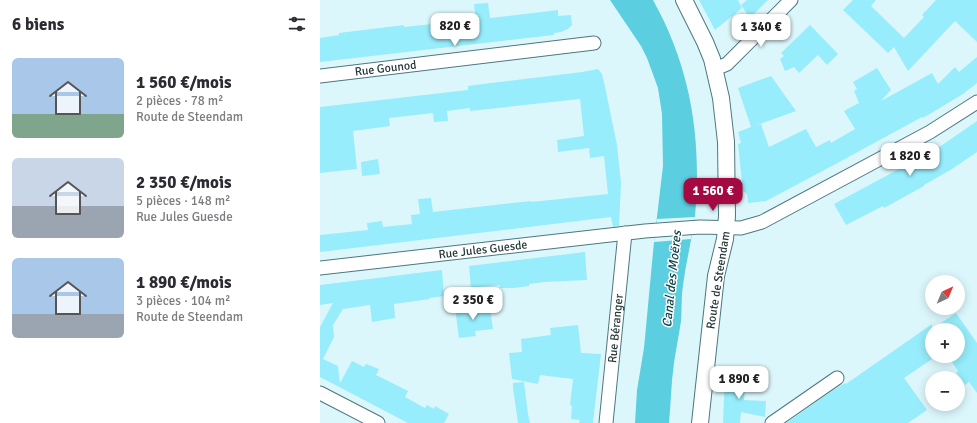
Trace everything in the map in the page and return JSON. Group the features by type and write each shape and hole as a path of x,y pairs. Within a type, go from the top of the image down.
{"street":[{"name":"Route de Steendam","path":"684,0 705,42 715,69 721,98 726,142 725,243 715,281 700,423"},
{"path":"715,69 732,59 790,0"},
{"name":"Rue Gounod","path":"320,76 594,43"},
{"name":"Rue Jules Guesde","path":"320,268 645,231 700,227 741,228 762,222 925,134 977,102"},
{"name":"Rue Béranger","path":"606,423 625,233"},
{"path":"772,423 837,378"},
{"path":"320,393 378,423"}],"water":[{"name":"Canal des Moëres","path":"610,0 653,0 677,52 685,78 695,132 697,187 695,216 682,290 681,321 673,370 669,423 635,423 637,390 644,348 663,166 662,114 658,88 647,58 641,46"}],"pier":[{"path":"695,217 691,239 654,242 657,219"}],"building":[{"path":"699,0 738,0 742,8 715,30"},
{"path":"747,0 768,0 750,18 741,5"},
{"path":"853,0 876,0 871,6 904,38 924,17 922,15 936,0 977,0 977,42 955,21 908,71 894,47 888,53 843,10"},
{"path":"488,3 490,18 558,10 558,16 571,15 572,25 568,29 554,33 554,35 320,62 320,38 339,35 339,33 404,25 404,27 452,22 452,24 476,22 474,4"},
{"path":"810,25 838,54 827,65 818,55 799,73 794,67 785,71 780,59 784,56 781,53"},
{"path":"977,57 977,83 963,94 923,118 922,117 766,201 748,203 747,194 743,191 738,144 741,143 738,132 751,127 738,88 771,76 796,111 754,126 761,124 769,147 806,129 816,147 830,140 831,143 855,129 844,111 859,103 854,91 857,89 853,82 877,68 891,90 881,101 932,73 938,84 955,67 959,72"},
{"path":"598,69 602,74 604,82 617,145 621,183 619,226 613,227 611,217 320,252 320,235 368,230 367,223 382,221 383,227 412,224 411,215 420,214 418,199 431,198 433,212 608,194 604,156 590,158 589,148 558,152 557,140 584,136 580,99 470,111 470,108 447,111 448,121 434,122 433,113 389,118 390,126 353,131 357,169 320,173 320,107 468,90 468,86"},
{"path":"977,121 977,152 924,186 884,208 883,206 846,225 834,204 938,148"},
{"path":"378,159 380,174 362,176 361,162"},
{"path":"585,252 587,280 544,282 514,288 500,288 500,285 471,288 469,266"},
{"path":"442,270 444,296 394,304 395,318 372,322 370,305 343,309 333,325 334,337 323,359 338,366 340,383 352,361 364,367 366,364 379,369 376,375 408,391 405,397 425,408 427,405 434,409 435,406 449,414 444,423 408,423 320,377 320,327 333,303 320,305 320,285"},
{"path":"477,305 478,311 490,309 493,329 475,331 476,336 459,338 455,308"},
{"path":"953,315 957,315 963,323 941,323"},
{"path":"578,325 581,353 601,354 593,423 579,423 580,420 571,419 572,406 570,405 573,379 540,375 538,384 512,379 509,353 522,352 521,339 551,335 550,328"},
{"path":"965,326 977,343 977,393 969,382 965,385 965,371 958,371 953,363 965,363"},
{"path":"925,329 926,363 904,378 925,407 926,411 908,423 786,423 832,391 845,383 846,384"},
{"path":"725,374 746,375 744,400 766,401 765,417 741,412 740,423 723,423"},
{"path":"524,382 530,423 518,423 513,383"}]}
